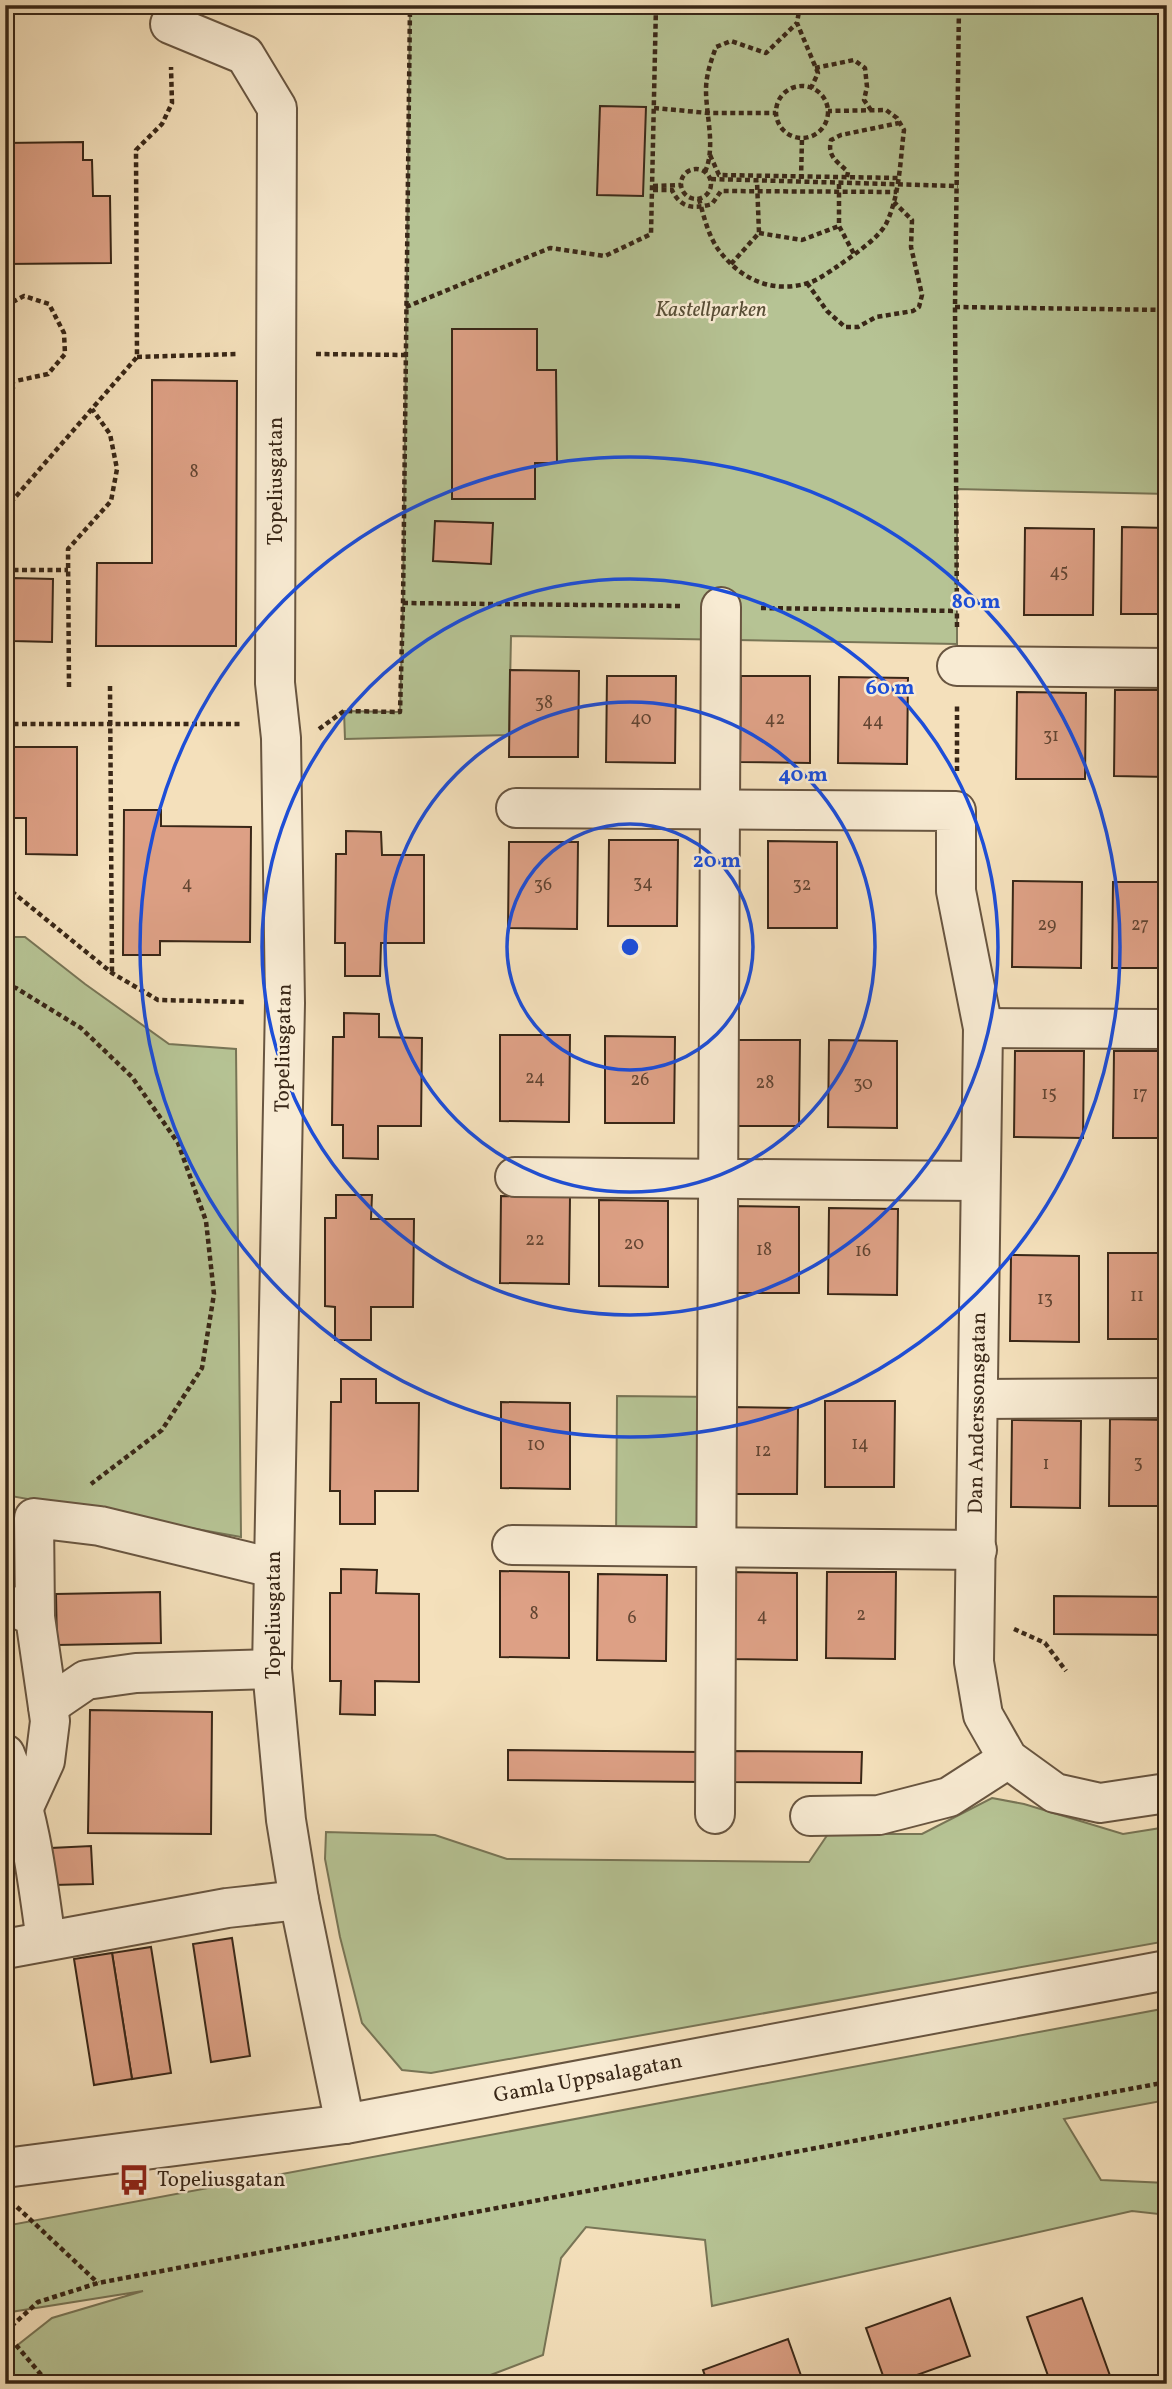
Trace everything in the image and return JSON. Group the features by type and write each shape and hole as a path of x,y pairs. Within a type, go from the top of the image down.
{"street":[{"name":"Topeliusgatan","path":"170,24 245,55 277,108 275,683 281,738 285,1003 272,1670 286,1820 299,1900 345,2124"},
{"path":"715,1814 721,607"},
{"path":"957,666 1167,667"},
{"path":"516,808 956,811"},
{"name":"Dan Anderssonsgatan","path":"956,811 956,891 983,1028 974,1662 982,1714 1008,1759 1055,1793 1100,1803 1167,1793"},
{"path":"983,1028 1167,1029"},
{"path":"515,1177 980,1181"},
{"path":"979,1399 1167,1398"},
{"path":"23,1809 45,1761 50,1721 20,1612 34,1518 100,1526 273,1567"},
{"path":"512,1545 977,1550"},
{"path":"48,1706 86,1680 136,1673 272,1670"},
{"path":"5,1754 16,1780 33,1848 46,1941"},
{"path":"810,1816 879,1815 949,1797 1008,1759"},
{"path":"5,1949 228,1908 299,1900"},
{"name":"Gamla Uppsalagatan","path":"7,2184 345,2124 1167,1970"}],"path":[{"path":"5,724 244,724 281,738 304,740 344,711 400,712 410,5"},
{"path":"406,307 550,248 605,256 651,234 656,5"},
{"path":"800,5 797,23 818,74 811,88"},
{"path":"956,811 955,307 959,5"},
{"path":"705,172 710,161 706,89 709,66 716,47 731,41 766,53 797,23"},
{"path":"6,506 137,357 136,150 162,124 172,103 170,24"},
{"path":"816,68 854,60 865,68 867,87 864,100 872,111"},
{"path":"798,86 811,88 822,94 828,111 827,119 818,133 802,138 786,133 780,127 776,113 778,102 789,89 798,86"},
{"path":"654,108 708,113 776,113"},
{"path":"699,199 707,225 720,252 731,264 763,285 786,288 813,282 854,254 885,226 897,189 904,130 886,110 828,111"},
{"path":"847,177 848,172 832,158 829,149 831,140 841,135 899,122"},
{"path":"801,179 802,138"},
{"path":"709,153 719,175 801,179 897,189"},
{"path":"691,170 705,172 711,179 710,190 699,199 685,194 681,185 684,176 691,170"},
{"path":"711,179 757,181 898,178"},
{"path":"731,264 759,233 757,181"},
{"path":"839,184 839,226 854,254"},
{"path":"653,188 681,185"},
{"path":"653,188 672,190 683,205 693,208 712,204 721,191 839,192 958,186"},
{"path":"807,283 827,311 845,327 858,327 876,317 914,311 919,307 922,295 911,247 912,220 894,202"},
{"path":"759,233 802,240 839,226"},
{"path":"5,306 24,296 49,304 64,333 65,354 48,374 11,382"},
{"path":"955,307 1167,310"},
{"path":"5,368 13,388 5,411"},
{"path":"69,687 68,549 111,501 117,468 110,434 92,409"},
{"path":"5,570 68,570"},
{"path":"110,686 112,973"},
{"path":"5,886 112,973 158,1000 285,1003"},
{"path":"5,984 81,1028 132,1077 177,1143 206,1221 214,1294 202,1368 162,1430 89,1486"},
{"path":"975,1611 1045,1643 1066,1671"},
{"path":"49,2384 5,2332 38,2302 98,2283 1167,2082"},
{"path":"7,2184 98,2283"}],"green space":[{"name":"Kastellparken","path":"410,5 1167,5 1167,494 957,489 957,644 511,636 509,735 345,739 344,711 400,712"},
{"path":"5,937 25,937 169,1044 236,1049 241,1537 5,1495"},
{"path":"617,1396 717,1397 716,1546 616,1545"},
{"path":"992,1798 1024,1804 1123,1834 1167,1827 1167,1941 431,2073 402,2070 362,2023 340,1937 325,1859 326,1832 435,1835 507,1859 809,1862 828,1834 922,1834"},
{"path":"1167,2008 1167,2100 1064,2119 1101,2180 1167,2183 1167,2215 1132,2211 712,2306 705,2240 586,2227 561,2258 543,2355 467,2384 5,2384 5,2355 52,2318 143,2291 11,2312 5,2318 5,2226"}],"building":[{"path":"600,106 646,107 643,196 597,195"},
{"path":"83,142 83,160 92,160 93,196 110,196 111,263 5,264 5,143"},
{"path":"452,329 537,329 537,370 556,370 557,463 535,463 535,499 452,499"},
{"path":"152,380 237,381 236,646 96,646 97,563 152,563"},
{"path":"435,521 493,523 491,564 433,561"},
{"path":"1122,527 1167,528 1167,614 1121,614"},
{"path":"1025,528 1094,529 1093,615 1024,615"},
{"path":"13,578 53,579 52,642 13,641"},
{"path":"510,670 579,671 578,757 509,757"},
{"path":"607,676 676,676 675,763 606,762"},
{"path":"741,676 810,676 810,763 740,762"},
{"path":"839,677 908,678 907,764 838,763"},
{"path":"1115,690 1167,690 1167,777 1114,776"},
{"path":"1017,692 1086,693 1085,779 1016,779"},
{"path":"5,747 77,747 77,855 26,854 26,818 5,818"},
{"path":"124,810 161,810 161,826 251,827 250,942 160,941 160,955 123,955"},
{"path":"346,831 381,832 382,855 424,855 424,943 381,943 380,976 345,976 345,943 335,943 336,854 346,854"},
{"path":"609,840 678,840 677,926 608,926"},
{"path":"768,841 837,842 837,928 768,928"},
{"path":"509,842 578,842 577,929 508,928"},
{"path":"1013,881 1082,882 1081,968 1012,967"},
{"path":"1113,882 1167,882 1167,968 1112,968"},
{"path":"344,1013 379,1014 379,1037 422,1038 421,1126 378,1126 378,1159 343,1158 343,1125 332,1125 333,1037 344,1037"},
{"path":"500,1035 570,1035 569,1122 500,1121"},
{"path":"605,1036 675,1037 674,1123 605,1123"},
{"path":"730,1040 800,1040 799,1126 730,1126"},
{"path":"829,1040 897,1041 897,1128 828,1127"},
{"path":"1015,1051 1084,1051 1083,1138 1014,1137"},
{"path":"1114,1051 1167,1051 1167,1138 1113,1138"},
{"path":"336,1195 372,1195 371,1219 414,1219 413,1307 371,1307 371,1340 335,1340 335,1307 325,1306 325,1218 336,1218"},
{"path":"501,1196 570,1197 569,1284 500,1283"},
{"path":"599,1200 668,1201 668,1287 599,1286"},
{"path":"730,1206 799,1207 799,1293 729,1293"},
{"path":"829,1208 898,1209 897,1295 828,1294"},
{"path":"1108,1253 1167,1253 1167,1339 1108,1339"},
{"path":"1011,1255 1079,1256 1079,1342 1010,1341"},
{"path":"341,1379 376,1379 376,1403 419,1403 418,1491 375,1491 375,1524 340,1524 340,1491 330,1491 331,1402 341,1402"},
{"path":"825,1401 895,1401 894,1487 825,1487"},
{"path":"501,1402 570,1403 570,1489 501,1488"},
{"path":"729,1407 798,1408 797,1494 728,1494"},
{"path":"1110,1419 1167,1420 1167,1506 1109,1506"},
{"path":"1012,1420 1081,1421 1080,1508 1011,1507"},
{"path":"341,1569 377,1570 376,1593 419,1594 419,1682 375,1681 375,1715 340,1714 341,1681 330,1681 330,1593 341,1593"},
{"path":"500,1571 569,1572 569,1658 500,1657"},
{"path":"728,1572 797,1573 797,1660 728,1659"},
{"path":"827,1572 896,1572 895,1659 826,1658"},
{"path":"598,1574 667,1575 666,1661 597,1660"},
{"path":"160,1592 161,1643 57,1645 56,1594"},
{"path":"1054,1596 1167,1597 1167,1635 1054,1634"},
{"path":"90,1710 212,1712 211,1834 88,1833"},
{"path":"508,1750 702,1752 702,1782 508,1780"},
{"path":"725,1751 862,1752 861,1783 725,1782"},
{"path":"91,1846 93,1884 53,1885 51,1848"},
{"path":"232,1938 250,2056 211,2062 193,1944"},
{"path":"151,1947 171,2073 132,2079 112,1953"},
{"path":"112,1953 132,2079 94,2085 74,1959"},
{"path":"950,2298 970,2356 886,2384 866,2328"},
{"path":"1082,2298 1113,2384 1051,2384 1027,2317"},
{"path":"788,2339 804,2384 708,2384 703,2370"}],"place":[{"name":"Topeliusgatan","path":"134,2180"}]}
